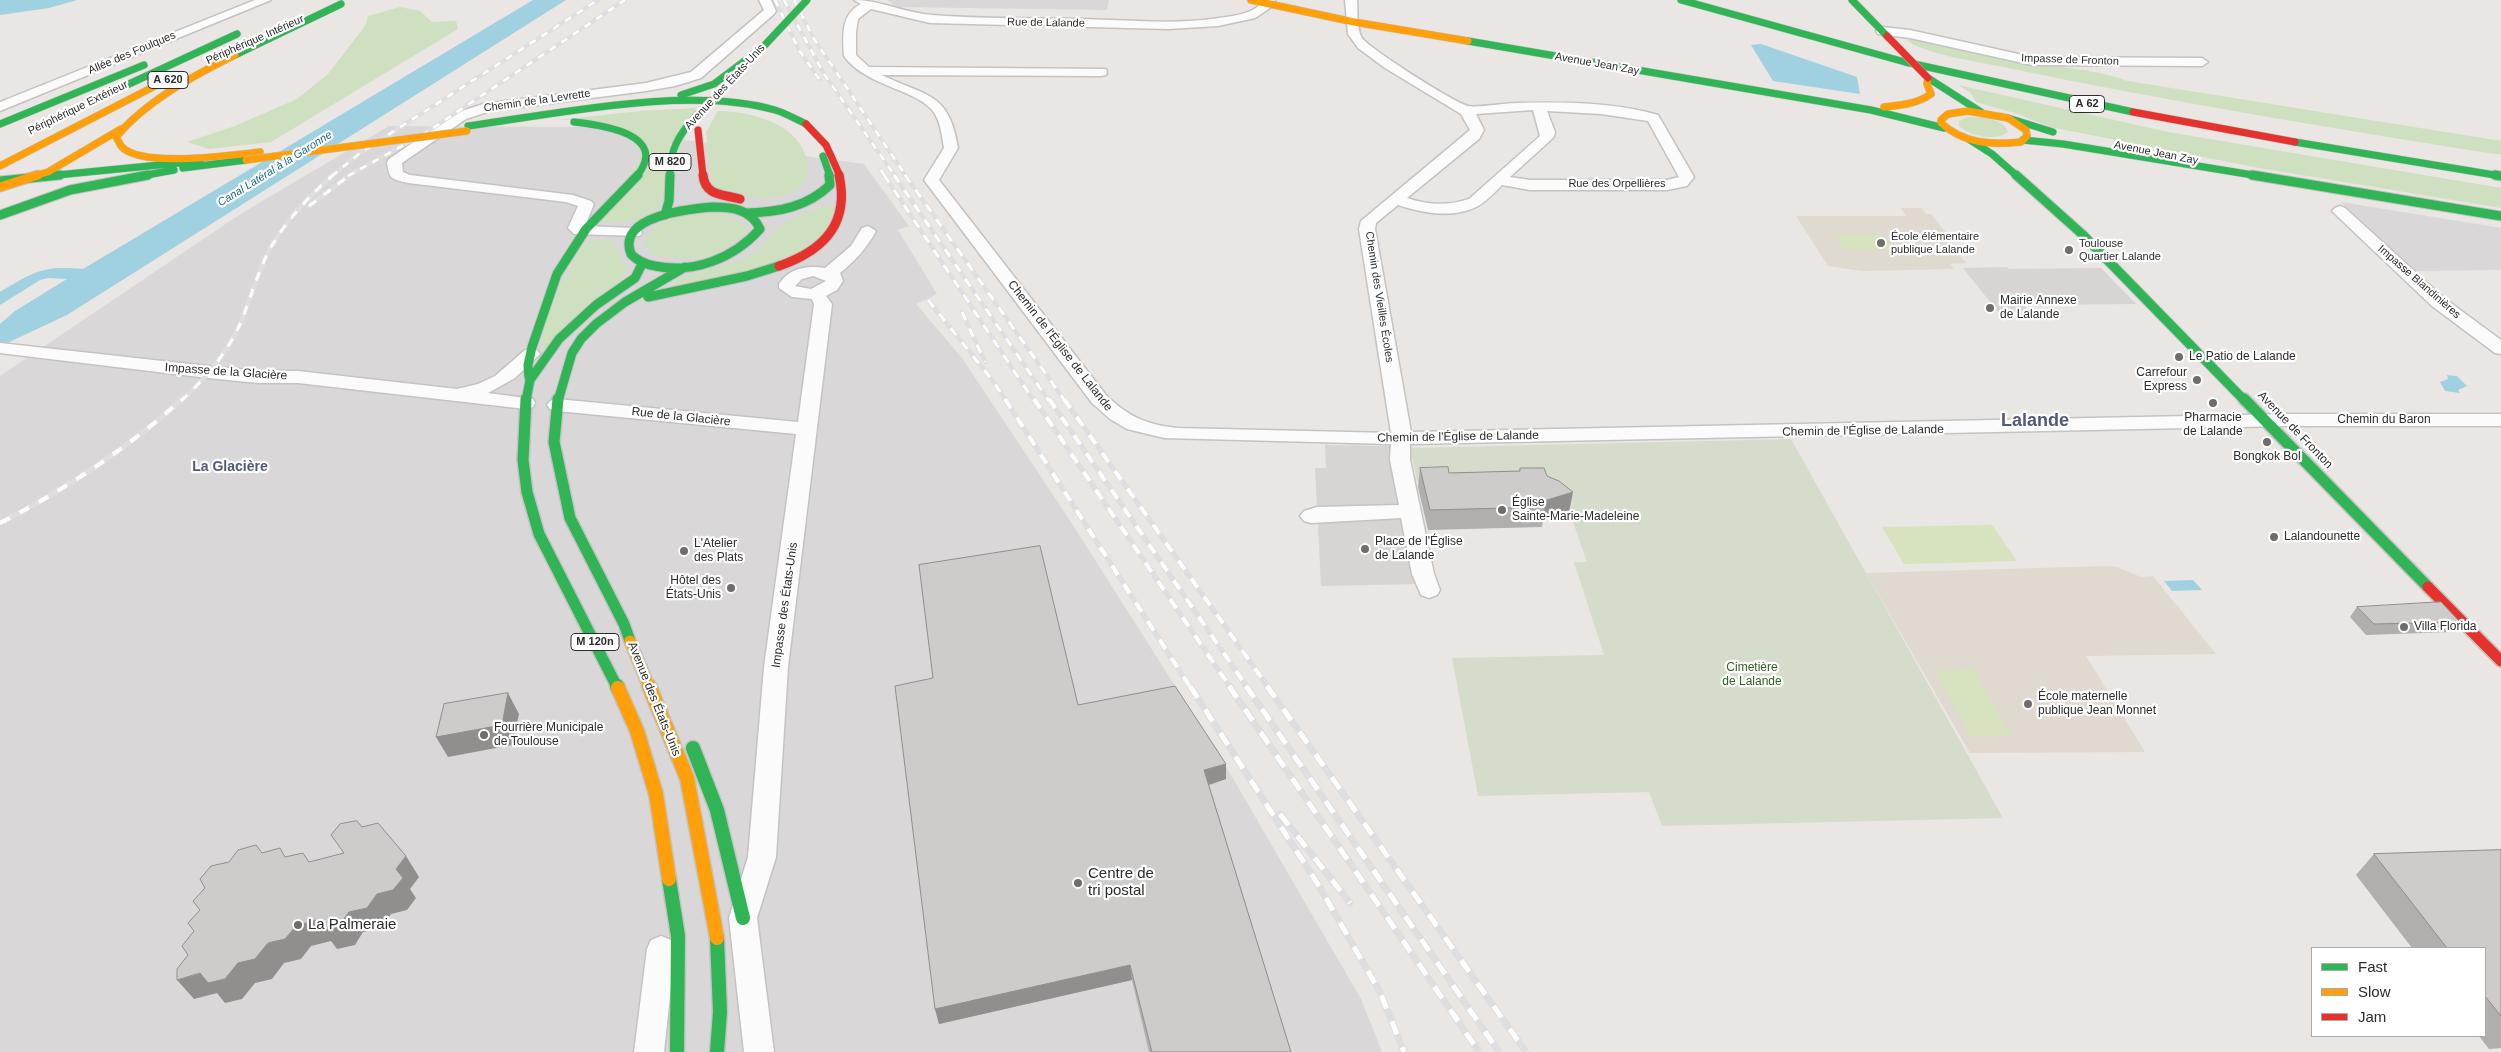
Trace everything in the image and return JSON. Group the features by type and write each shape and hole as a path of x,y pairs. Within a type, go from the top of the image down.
{"main road":[{"name":"Avenue des États-Unis","path":"750,73 768,47 807,0"},
{"name":"Avenue des États-Unis","path":"665,215 672,200 670,167 672,150 679,136 702,116 768,47 817,0"},
{"name":"A 62","path":"1681,0 1815,40 2032,92 2193,125 2501,176"},
{"name":"A 62","path":"1715,0 1859,40 2030,81 2270,127 2501,164"},
{"path":"1852,0 1928,78 1944,99 1950,113 1941,120 1944,128"},
{"name":"Avenue Jean Zay","path":"1269,1 1353,19 1871,110 1944,128 1970,140 2000,144 2022,141 2063,144 2501,216"},
{"name":"Avenue Jean Zay","path":"1269,1 1296,10 1884,107 1930,112 1981,112 2086,140 2305,184"},
{"path":"2,186 35,177 56,168 121,129 153,104 213,66 346,2"},
{"name":"Périphérique Intérieur","path":"0,166 231,50 346,2"},
{"name":"Périphérique Extérieur","path":"0,124 117,75 248,27 120,88"},
{"path":"2,186 246,160 684,94 714,84 768,47"},
{"path":"1884,107 1919,102 1926,98 1931,94 1928,78"},
{"path":"1928,78 1981,112"},
{"path":"2,186 19,179 467,128 657,103 709,102 774,109 796,118 815,130 830,151 844,191 844,205 841,217 832,230 806,254 788,264 743,278 625,302"},
{"path":"493,128 648,108 709,105 749,110 768,115 798,130 812,142 822,154 830,177 830,185 811,200 798,206 768,212 748,213"},
{"name":"Avenue des États-Unis","path":"687,148 698,130 702,116"},
{"path":"2008,118 2026,130 2027,136 2022,141 2020,154"},
{"path":"467,128 493,128 569,122 589,123 623,132 637,140 645,150 645,163 586,231 563,261 552,282 545,299 531,354 528,372 530,380"},
{"path":"121,129 116,137 117,144 123,150 134,155 148,158 184,158 260,152"},
{"name":"Avenue des États-Unis","path":"698,130 704,186 709,190 737,199 772,201 801,194 811,186"},
{"name":"Avenue de Fronton","path":"1970,140 1992,154 2068,220 2501,661"},
{"path":"812,142 815,169"},
{"path":"0,215 51,196 97,183 191,167"},
{"name":"Avenue de Fronton","path":"2027,168 2068,220"},
{"path":"767,226 748,213 732,208 712,206 680,210 652,220 634,233 629,241 629,249 634,256 643,262 662,266 685,267 728,257 751,244 767,226 827,203 844,191"},
{"path":"691,196 712,206"},
{"name":"M 120n","path":"643,262 635,278 596,305 559,338 530,380 526,403 523,460 527,492 539,534 611,672 637,731 656,794 678,936 677,1052"},
{"name":"Avenue des États-Unis","path":"685,267 625,302 596,324 581,339 572,353 564,373 557,405 554,442 570,518 624,624 687,778 696,817 719,949 720,1012 717,1052"},
{"path":"641,667 660,679"},
{"path":"688,737 704,770 726,842 743,918"}],"street":[{"name":"Allée des Foulques","path":"0,106 143,50 205,22 265,0"},
{"name":"Chemin de la Levrette","path":"586,231 580,231 576,228 586,208 586,204 568,198 408,180 396,175 394,162 461,116 473,111 504,104 646,87 675,82 696,75 770,11 766,0"},
{"name":"Rue de Lalande","path":"1234,18 1253,0 1269,1"},
{"path":"1351,0 1357,41 1366,49 1466,110"},
{"name":"Rue de Lalande","path":"1251,15 1269,1"},
{"path":"865,2 854,13 851,27 850,56 862,71 1101,72"},
{"name":"Rue de Lalande","path":"865,2 884,10 914,17 955,21 1168,25 1210,23 1251,15 1296,10"},
{"path":"851,27 884,10"},
{"name":"Impasse de Fronton","path":"1884,34 1910,34 2032,61 2202,62"},
{"name":"Chemin de l'Église de Lalande","path":"862,71 880,81 920,96 939,109 947,126 951,148 932,180 1099,399 1114,416 1132,426 1177,434 1400,438 2267,421"},
{"path":"1396,200 1433,208 1463,207 1474,202 1546,137 1548,132 1539,107"},
{"name":"Rue des Orpellières","path":"1466,110 1539,107 1593,108 1653,118 1687,177 1682,183 1667,184 1530,185 1499,180"},
{"name":"Chemin des Vieilles Écoles","path":"1400,438 1401,430 1367,229 1369,221 1474,136 1477,130 1466,110"},
{"name":"Impasse Blandinières","path":"2340,211 2438,302 2501,349"},
{"path":"829,273 842,263 862,242 868,230"},
{"path":"586,231 634,233"},
{"path":"804,272 829,273 835,278 833,285 816,293 791,292 787,284 796,275 804,272"},
{"name":"Impasse des États-Unis","path":"743,918 762,857 776,667 823,304 816,293"},
{"name":"Impasse de la Glacière","path":"0,348 198,371 298,377 526,403"},
{"name":"Impasse de la Glacière","path":"451,395 472,392 497,383 531,354"},
{"name":"Rue de la Glacière","path":"557,405 806,429"},
{"name":"Chemin du Baron","path":"2267,421 2501,420"},
{"path":"1400,438 1400,460 1423,574 1429,590"},
{"path":"1311,516 1318,514 1410,511"},
{"path":"649,1052 667,874"},
{"path":"743,918 759,1052"}],"shaded area":[{"path":"887,0 1109,0 1107,10 897,7"},
{"path":"389,126 589,127 864,164 909,226 898,230 937,294 916,304 962,358 1069,519 1224,763 1361,999 1382,1052 0,1052 0,376 239,215"},
{"path":"2341,202 2501,228 2501,270 2411,271"},
{"name":"École élémentaire publique Lalande","path":"1901,208 1922,208 1926,214 1931,214 1947,234 1942,235 1966,263 1950,264 1954,269 1862,271 1828,266 1796,216 1906,216"},
{"path":"2007,267 2009,269 2101,268 2136,304 2024,305 2033,317 2003,318 1963,268"},
{"name":"Place de l'Église de Lalande","path":"1325,445 1392,446 1417,584 1321,586 1315,468 1326,468"},
{"name":"École maternelle publique Jean Monnet","path":"2117,567 2141,577 2153,576 2216,654 2086,656 2145,752 1970,753 1866,573"}],"green space":[{"path":"400,7 420,11 432,22 456,21 458,29 271,142 209,149 187,142 235,126 297,99 328,74 365,26 368,16"},
{"path":"1919,39 2004,59 2086,71 2128,81 2501,141 2501,155 2254,114 1970,61 1926,50 1907,40"},
{"path":"1958,85 2168,132 2501,188 2501,208 2259,168 2050,127 2018,114 1976,102 1971,93"},
{"path":"696,108 659,207 645,216 631,221 615,223 598,222 649,145 580,120 558,120 640,111"},
{"path":"718,111 760,117 786,130 796,139 803,150 808,171 807,178 800,187 789,194 762,198 734,194 712,186 706,132"},
{"path":"1968,117 1997,121 2006,127 2008,132 1997,137 1970,133 1959,126 1959,121"},
{"path":"839,202 822,236 781,263 675,288 676,280 728,265 745,258 788,221 802,214"},
{"path":"710,213 735,218 746,229 744,236 711,256 693,259 660,257 650,253 644,246 647,237 661,224 681,217"},
{"path":"1835,235 1883,235 1894,249 1844,250"},
{"path":"601,239 612,241 615,244 627,273 542,351 546,310 585,242"},
{"name":"Cimetière de Lalande","path":"1791,439 2003,818 1662,826 1649,792 1478,796 1452,658 1604,655 1574,562 1587,562 1566,502 1428,480 1417,481 1410,448"},
{"path":"1992,525 2017,561 1904,564 1882,527"},
{"path":"1973,669 2012,736 1971,736 1934,670"}],"water":[{"path":"0,0 77,0 49,8 0,15"},
{"name":"Canal Latéral à la Garonne","path":"533,0 566,0 67,315 7,343 0,343 0,324 15,311 67,279 48,278 40,280 0,305 0,292 21,279 48,269 83,269"},
{"path":"1761,44 1857,77 1860,94 1773,81 1751,45"},
{"path":"2447,375 2457,376 2467,386 2458,390 2460,393 2445,391 2440,382 2448,379"},
{"path":"2193,580 2202,590 2172,591 2164,581"}],"building":[{"path":"1448,467 1449,473 1520,471 1520,468 1544,468 1547,476 1559,481 1573,492 1544,501 1545,507 1430,510 1420,468"},
{"name":"Centre de tri postal","path":"1040,546 1078,705 1175,686 1226,764 1204,770 1291,1052 1152,1052 1130,965 935,1009 895,686 933,678 919,565"},
{"path":"2441,602 2460,622 2374,624 2357,607"},
{"path":"508,693 502,725 436,737 444,704"},
{"name":"La Palmeraie","path":"357,821 362,827 378,823 406,856 396,869 403,878 393,890 377,894 367,908 349,912 340,924 322,929 316,920 296,926 285,939 268,943 255,959 238,963 225,979 208,983 200,973 177,980 177,969 188,955 182,946 194,931 188,923 200,910 193,901 205,888 200,879 211,866 229,862 238,850 256,845 262,853 280,848 285,857 303,853 309,862 344,853 331,835 340,824"},
{"path":"2501,850 2501,1016 2486,997 2486,947 2446,947 2374,854"}],"railway":[{"path":"332,176 360,153 598,0"},
{"path":"348,176 427,132 625,0"},
{"path":"775,0 799,50 819,79"},
{"path":"784,0 824,74 895,176"},
{"path":"794,0 814,39 906,176"},
{"path":"881,170 885,176"},
{"path":"181,401 199,384 230,344 241,322 262,265 277,237 315,191 333,175"},
{"path":"309,206 350,175"},
{"path":"884,175 1034,401"},
{"path":"894,175 1049,401"},
{"path":"905,175 1065,401"},
{"path":"928,300 993,381 1006,401"},
{"path":"962,312 985,362"},
{"path":"0,523 49,496 95,467 140,435 182,399"},
{"path":"1005,399 1190,687"},
{"path":"1034,399 1230,687"},
{"path":"1049,399 1247,687"},
{"path":"1064,399 1268,687"},
{"path":"1190,686 1319,886 1380,992 1404,1052"},
{"path":"1229,686 1479,1052"},
{"path":"1246,686 1499,1052"},
{"path":"1267,686 1526,1052"},
{"path":"1280,814 1350,903"}],"traffic: fast":[{"path":"763,47 807,0"},
{"path":"1681,0 1905,62 2019,89 2133,112"},
{"path":"1852,0 1887,36"},
{"path":"235,55 341,4"},
{"path":"129,84 237,34"},
{"path":"1468,41 1871,110 1944,128"},
{"path":"681,95 714,84 763,47"},
{"path":"0,124 144,65"},
{"path":"1928,78 1981,112"},
{"path":"468,126 593,109 691,101 736,103 775,110 806,124"},
{"path":"665,215 669,201 671,153 680,136 696,116"},
{"path":"2008,118 2053,132"},
{"path":"529,377 528,365 532,347 543,309 557,274 586,229 638,175 645,164 644,148 629,135 606,127 574,122"},
{"path":"1970,140 1992,154 2082,234 2428,587"},
{"path":"2023,140 2063,144 2501,216"},
{"path":"2295,142 2501,176"},
{"path":"748,213 771,212 792,208 822,193 830,185 830,177 823,156"},
{"path":"183,168 246,160"},
{"path":"0,181 200,161"},
{"path":"0,215 70,190 174,170"},
{"path":"712,207 734,208 747,213 757,222 760,229 736,251 702,265 666,269 649,265 631,254 629,244 632,234 639,226 663,215 712,207"},
{"path":"618,688 539,534 527,492 523,460 524,413 530,380 559,339 596,305 635,278 643,262"},
{"path":"648,297 747,276 779,266"},
{"path":"630,641 624,624 570,518 554,442 558,396 572,353 581,339 596,324 625,302 685,267"},
{"path":"693,748 717,810 743,918"},
{"path":"669,879 678,936 677,1052"},
{"path":"717,938 720,1012 717,1052"}],"traffic: slow":[{"path":"1251,0 1354,22 1468,41"},
{"path":"235,55 189,80 153,104 124,127 116,137 123,148 137,154 157,158 204,157 260,152"},
{"path":"1884,107 1909,104 1926,98 1931,94 1927,84 1928,78"},
{"path":"0,166 155,86"},
{"path":"1968,111 2008,118 2026,130 2027,136 2021,142 2000,144 1978,142 1958,136 1941,123 1941,120 1948,114 1968,111"},
{"path":"0,187 48,172 121,129"},
{"path":"246,160 467,131"},
{"path":"630,641 687,778 717,938"},
{"path":"618,688 637,731 656,794 669,879"}],"traffic: jam":[{"path":"1887,36 1928,78"},
{"path":"696,116 722,91"},
{"path":"2133,112 2295,142"},
{"path":"779,266 802,256 825,240 835,227 840,214 842,185 838,171 826,145 806,124"},
{"path":"698,130 704,186 709,191 740,199"},
{"path":"2428,587 2501,661"}],"place":[{"name":"École élémentaire publique Lalande","path":"1881,243"},
{"name":"Toulouse Quartier Lalande","path":"2069,250"},
{"name":"Mairie Annexe de Lalande","path":"1990,308"},
{"name":"Le Patio de Lalande","path":"2179,357"},
{"name":"Carrefour Express","path":"2197,380"},
{"name":"Pharmacie de Lalande","path":"2213,403"},
{"name":"Bongkok Bol","path":"2267,442"},
{"name":"Église Sainte-Marie-Madeleine","path":"1502,510"},
{"name":"Lalandounette","path":"2274,537"},
{"name":"Place de l'Église de Lalande","path":"1365,549"},
{"name":"L'Atelier des Plats","path":"684,551"},
{"name":"Hôtel des États-Unis","path":"731,588"},
{"name":"Villa Florida","path":"2404,627"},
{"name":"École maternelle publique Jean Monnet","path":"2028,704"},
{"name":"Fourrière Municipale de Toulouse","path":"484,735"},
{"name":"Centre de tri postal","path":"1078,883"},
{"name":"La Palmeraie","path":"298,925"}],"district":[{"name":"Lalande","path":"2035,421"},
{"name":"La Glacière","path":"230,467"}]}
